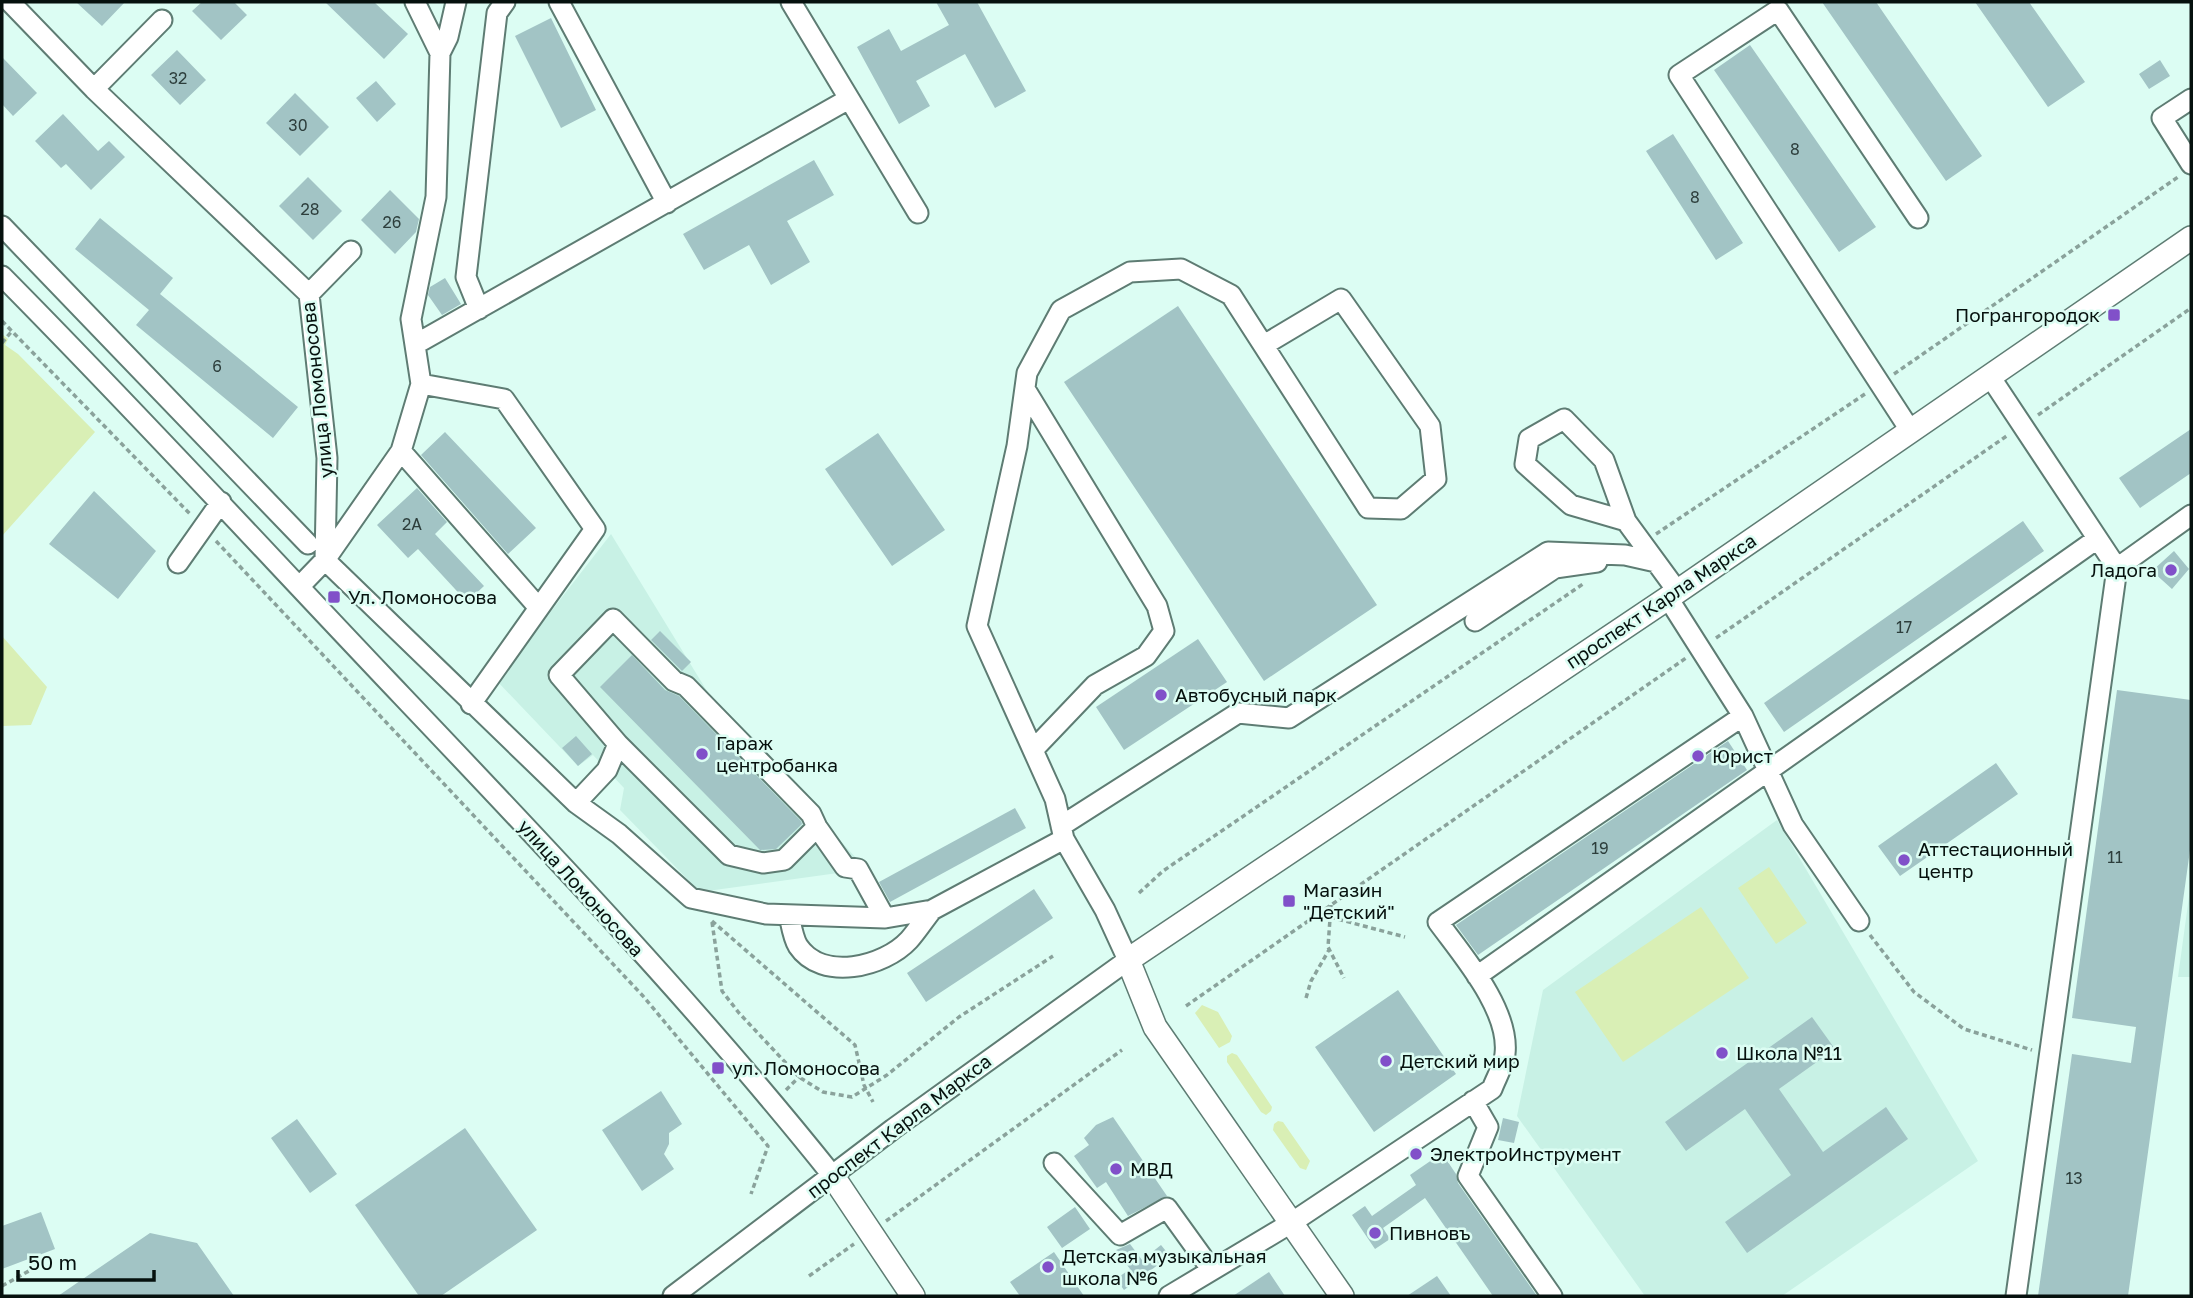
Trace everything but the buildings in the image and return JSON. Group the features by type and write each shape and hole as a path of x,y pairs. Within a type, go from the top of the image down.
{"main road":[{"name":"проспект Карла Маркса","path":"1128,960 1673,595 2191,238"},
{"path":"1128,960 1155,1027 1342,1296"},
{"path":"832,1175 913,1296"}],"street":[{"name":"улица Ломоносова","path":"10,2 94,89 309,294 327,458 325,561"},
{"path":"415,2 440,53"},
{"path":"299,587 325,561 401,451 421,384 411,319 436,197 440,53 448,37 456,2"},
{"path":"479,309 466,277 497,13 505,2"},
{"path":"559,2 667,203"},
{"path":"790,2 918,213"},
{"path":"1910,430 1679,75 1778,10 1918,218"},
{"path":"94,89 162,20"},
{"path":"2187,168 2162,118 2191,99"},
{"path":"416,344 847,100"},
{"path":"2,226 308,544"},
{"path":"309,294 351,251"},
{"path":"1128,960 1105,910 1063,832 1055,799 977,626 1017,446 1027,373 1061,310 1129,272 1181,269 1231,295 1368,508 1401,509 1436,478 1430,426 1341,299 1264,345"},
{"name":"улица Ломоносова","path":"2,276 221,502 564,867 769,1096 832,1175"},
{"path":"1991,378 2117,569 2051,1056 2015,1296"},
{"path":"421,384 505,399 595,529 471,704"},
{"path":"1025,389 1157,606 1164,631 1146,656 1095,685 1032,750"},
{"path":"1626,521 1571,505 1525,464 1529,439 1564,419 1604,460 1626,521 1656,562 1744,716 1793,825 1859,921"},
{"path":"401,451 539,608"},
{"path":"178,562 221,502"},
{"path":"2117,569 2191,515"},
{"path":"1477,976 2097,539"},
{"path":"325,561 576,803 619,834 691,898 766,914 885,918 932,910 1063,832 1238,713 1289,718 1548,552 1625,555 1656,562"},
{"path":"1475,621 1555,568 1584,565 1625,555"},
{"path":"817,827 784,860 764,863 729,855 618,744 559,675 613,619 674,681 686,686 811,814 845,867 858,869 885,918"},
{"path":"1169,1296 1291,1223 1492,1089 1505,1055 1503,1023 1477,976 1438,922 1744,716"},
{"path":"576,803 607,770 618,744"},
{"path":"789,915 798,946 812,958 837,969 866,965 908,942 932,910"},
{"name":"проспект Карла Маркса","path":"683,1293 832,1175 1128,960"},
{"path":"1473,1101 1488,1127 1468,1175 1552,1296"},
{"path":"1054,1163 1121,1234 1167,1208 1211,1269"}],"path":[{"path":"1642,543 1880,384 2187,168"},
{"path":"2,321 204,528 643,996 768,1146 751,1194"},
{"path":"2,343 12,331"},
{"path":"1139,893 1174,863 1591,578"},
{"path":"691,898 712,922 855,1045 866,1089 873,1102"},
{"path":"1306,998 1311,981 1329,950 1331,905"},
{"path":"1331,916 1405,937"},
{"path":"1859,921 1913,992 1964,1029 2051,1056"},
{"path":"712,922 722,991 738,1013 800,1077 823,1093 852,1097 959,1017 1054,956"},
{"path":"1329,950 1344,978"},
{"path":"809,1276 1122,1050"},
{"path":"2,1286 36,1267"}],"shaded area":[{"path":"611,534 710,696 856,858 838,873 700,892 620,810 624,788 593,755 578,766 497,681"},
{"name":"Школа №11","path":"1777,820 1978,1161 1782,1296 1645,1296 1517,1116 1543,990"},
{"path":"2191,882 2191,977 2178,977"}],"green space":[{"path":"2,334 8,339 5,345 18,354 95,432 2,536"},
{"path":"2,636 47,687 31,725 2,726"},
{"path":"1769,867 1807,923 1776,944 1738,888"},
{"path":"1701,907 1749,978 1623,1062 1575,992"},
{"path":"1202,1005 1218,1012 1232,1036 1230,1042 1219,1048 1195,1013"},
{"path":"1232,1053 1237,1055 1272,1107 1266,1115 1261,1112 1227,1062 1227,1056"},
{"path":"1278,1121 1283,1122 1310,1161 1306,1170 1300,1168 1273,1130"}],"place":[{"name":"Погрангородок","path":"2114,315"},
{"name":"Ладога","path":"2171,570"},
{"name":"Ул. Ломоносова","path":"334,597"},
{"name":"Автобусный парк","path":"1161,695"},
{"name":"Гараж центробанка","path":"702,754"},
{"name":"Юрист","path":"1698,756"},
{"name":"Аттестационный центр","path":"1904,860"},
{"name":"Магазин \"Детский\"","path":"1289,901"},
{"name":"Школа №11","path":"1722,1053"},
{"name":"Детский мир","path":"1386,1061"},
{"name":"ул. Ломоносова","path":"718,1068"},
{"name":"ЭлектроИнструмент","path":"1416,1154"},
{"name":"МВД","path":"1116,1169"},
{"name":"Пивновъ","path":"1375,1233"},
{"name":"Детская музыкальная школа №6","path":"1048,1267"}]}
